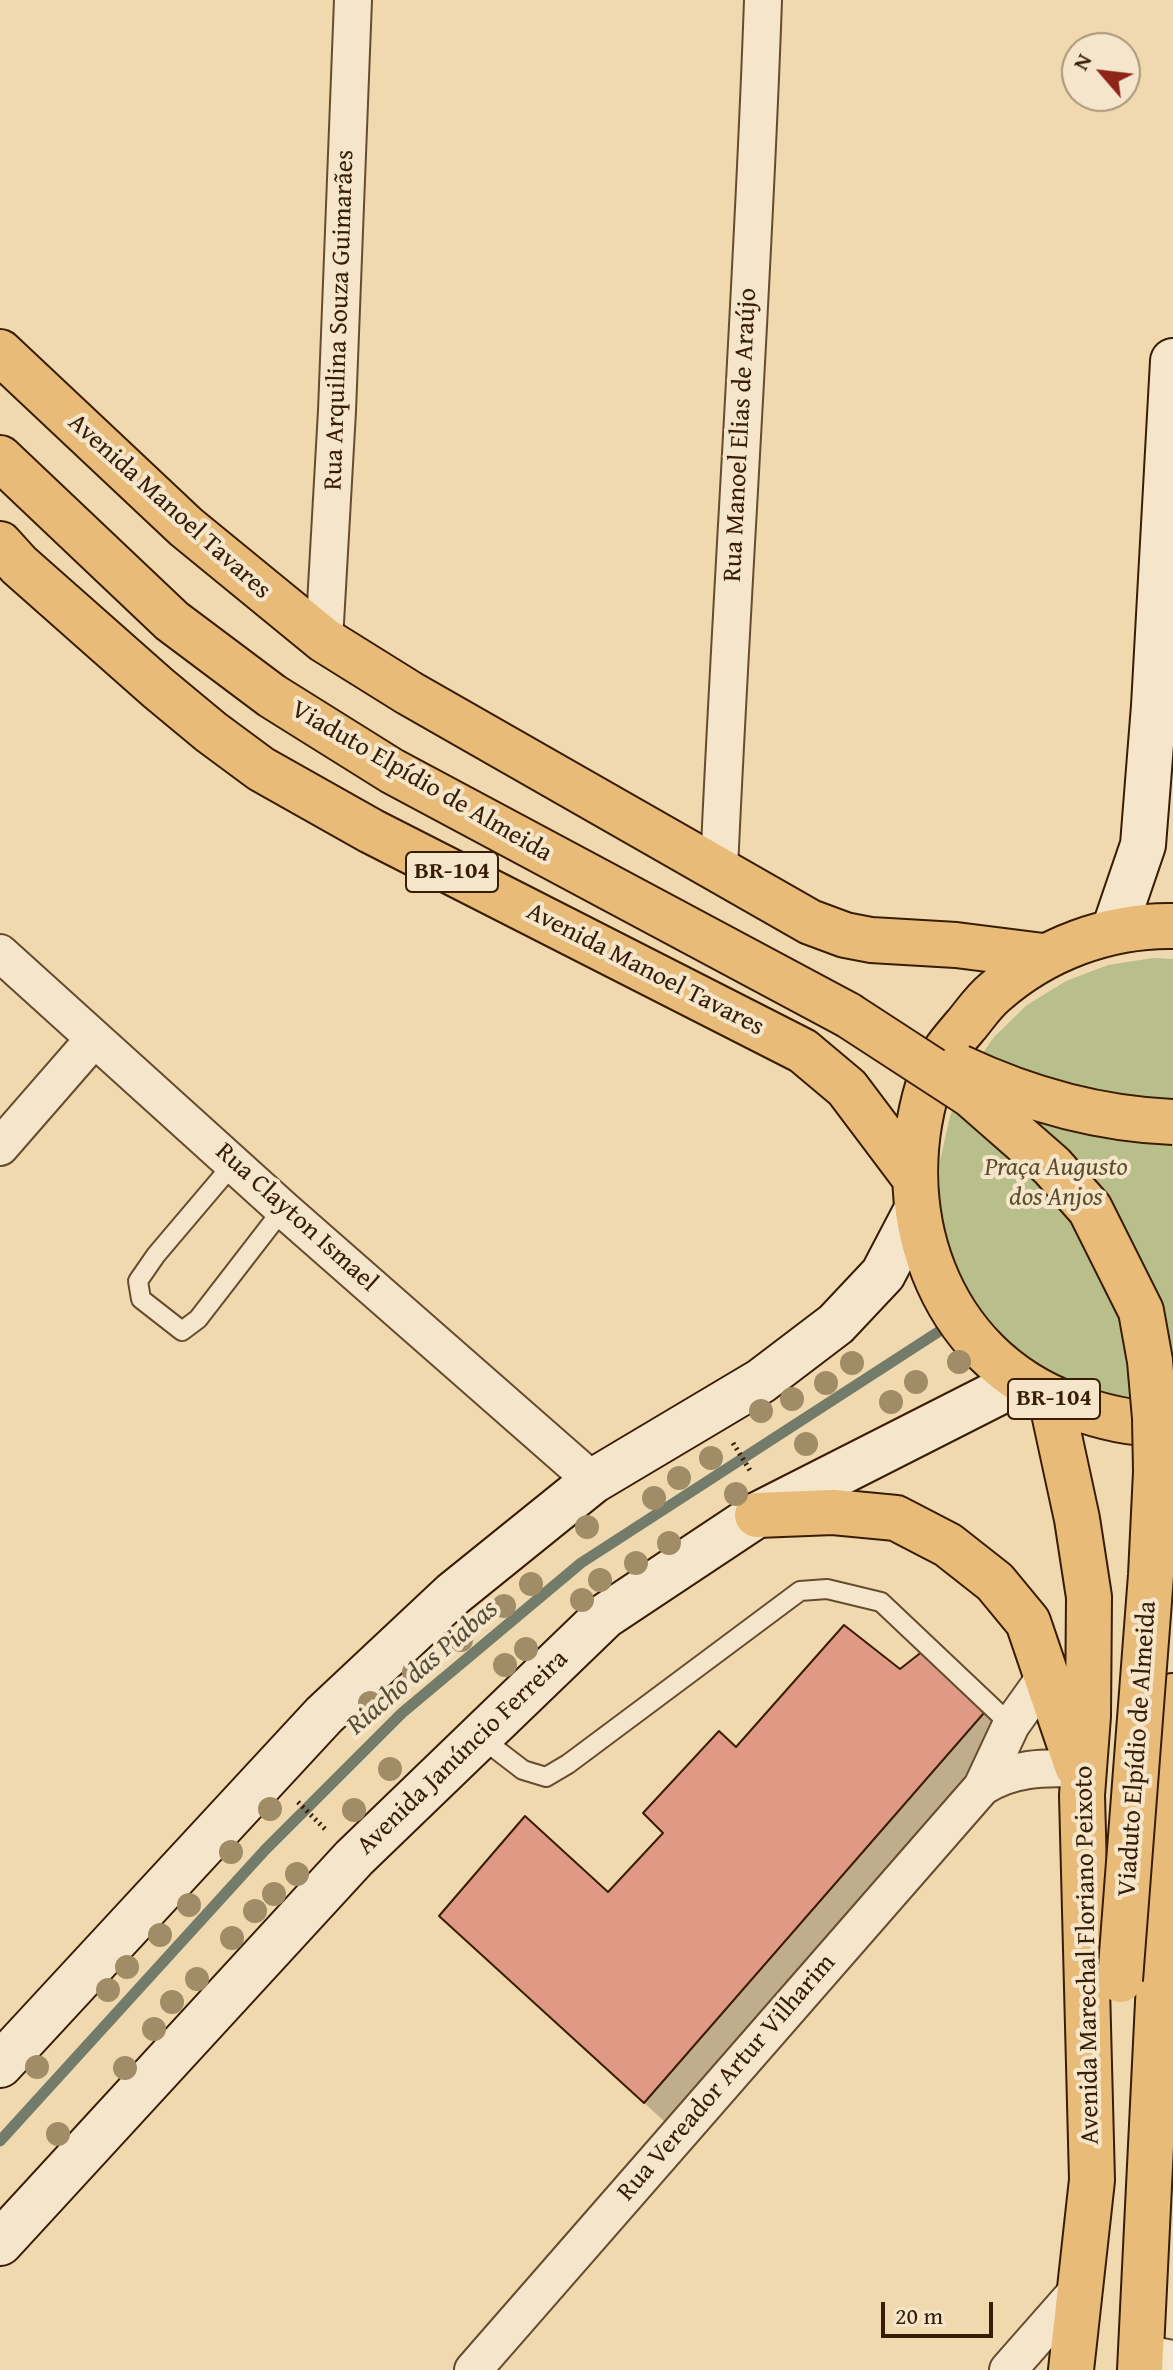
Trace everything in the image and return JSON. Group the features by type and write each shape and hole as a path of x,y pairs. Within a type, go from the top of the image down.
{"main road":[{"name":"Avenida Manoel Tavares","path":"0,352 186,527 324,640 409,693 719,869"},
{"path":"1114,930 1129,891 1144,832 1173,361"},
{"name":"Viaduto Elpídio de Almeida","path":"0,458 172,621 283,703 392,771 848,1015 986,1079 1038,1100 1095,1114 1173,1122"},
{"name":"Avenida Manoel Tavares","path":"0,544 19,565 158,688 261,769 371,831 803,1051 847,1088 915,1194"},
{"name":"BR-104","path":"719,869 810,922 845,935 1043,956"},
{"name":"BR-104","path":"1173,926 1114,930 1043,956 993,993 933,1071 917,1136 915,1194 928,1258 938,1285 988,1354 1036,1390 1102,1417 1156,1425 1173,1423"},
{"name":"Viaduto Elpídio de Almeida","path":"848,1015 971,1095 1052,1166 1090,1209 1141,1311 1152,1375 1156,1472 1151,1575 1120,1980 1092,2180"},
{"path":"0,2065 324,1715 453,1594 593,1481 761,1381 836,1324 883,1274 915,1194"},
{"name":"Avenida Janúncio Ferreira","path":"0,2243 354,1858 605,1616 756,1498 1036,1390"},
{"name":"Avenida Marechal Floriano Peixoto","path":"1036,1390 1077,1519 1089,1597 1088,1716 1080,1777 1092,2180 1071,2370"},
{"path":"756,1498 833,1512 896,1518 948,1545 995,1582 1028,1622 1080,1777"},
{"path":"1151,2361 1161,2158 1173,1696"}],"street":[{"name":"Rua Arquilina Souza Guimarães","path":"324,640 337,411 353,0"},
{"name":"Rua Manoel Elias de Araújo","path":"719,869 757,172 763,0"},
{"name":"Rua Clayton Ismael","path":"0,953 283,1209 593,1481"},
{"path":"0,1147 94,1039"},
{"name":"Rua Vereador Artur Vilharim","path":"982,1787 1011,1725 1046,1676"},
{"name":"Rua Vereador Artur Vilharim","path":"473,2370 982,1787 1000,1775 1025,1770 1080,1777"},
{"path":"1008,2370 1081,2287"}],"lane":[{"path":"234,1163 156,1255 138,1281 141,1299 182,1331 198,1319 283,1209"},
{"path":"480,1737 523,1770 546,1777 568,1764 800,1591 827,1589 881,1602 1011,1725"}],"path":[{"path":"732,1441 756,1498"},
{"path":"291,1796 327,1831"}],"green space":[{"name":"Praça Augusto dos Anjos","path":"1153,958 1173,959 1173,1410 1116,1406 1023,1362 965,1293 948,1251 940,1206 940,1161 950,1116 968,1074 994,1037 1027,1005 1066,981 1108,965"}],"building":[{"path":"844,1625 900,1669 928,1647 990,1706 644,2103 439,1916 525,1816 608,1892 663,1833 643,1813 719,1731 736,1747"}],"waterway":[{"name":"Riacho das Piabas","path":"0,2141 265,1850 402,1713 581,1563 952,1323"}]}
